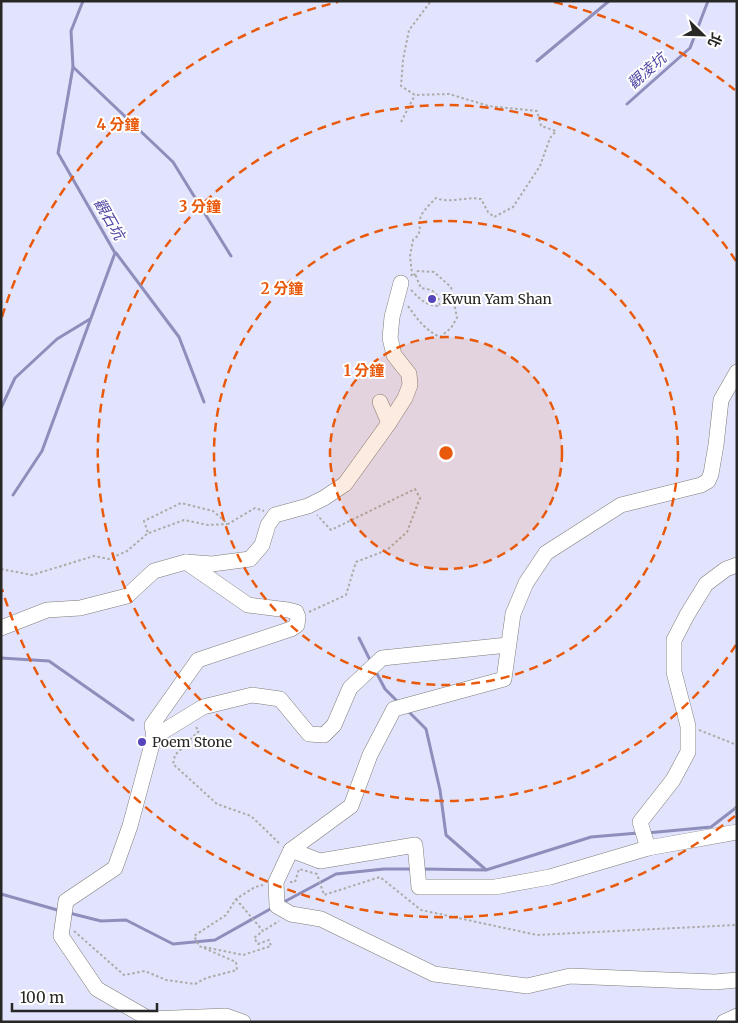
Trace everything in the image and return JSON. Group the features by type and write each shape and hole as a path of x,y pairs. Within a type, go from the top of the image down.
{"lane":[{"path":"1,628 47,610 80,608 127,596 154,571 186,562 212,564 250,559 262,545 268,525 276,515 308,506 324,498 344,484 389,424 405,398 410,385 409,374 394,355 390,338 396,299 405,285"},
{"path":"737,372 721,400 716,445 708,482 621,505 546,553 526,583 513,614 504,679 394,709 370,755 351,806 290,852 276,882 278,906 291,914 321,919 434,974 527,986 570,976 715,982 737,980"},
{"path":"380,402 389,424"},
{"path":"186,562 248,605 296,612 298,617 297,625 291,629 198,660 152,725 154,737 130,826 114,868 66,901 61,936 97,989 149,1019 226,1016 243,1022"},
{"path":"648,848 640,822 673,780 688,752 688,726 674,672 674,640 706,584 726,569 737,565"},
{"path":"154,737 203,707 252,695 280,699 309,734 324,735 334,725 350,688 382,658 508,645"},
{"path":"290,852 320,860 415,845 419,887 494,887 550,876 648,848 737,832"},
{"path":"724,1022 737,1016"}],"path":[{"path":"405,285 412,274 410,256 413,240 421,230 420,221 422,215 436,198 443,201 471,197 480,198 488,212 494,217 512,207 540,166 550,138 556,131 541,126 537,111 489,106 449,94 415,95 401,86 403,60 409,30 430,1"},
{"path":"401,122 415,95"},
{"path":"396,299 406,302 419,323 434,334 440,337 451,328 457,318 450,286 434,272 418,271 405,285"},
{"path":"405,285 423,302 431,306 440,306 439,297 432,290 421,288 415,274"},
{"path":"298,617 346,595 356,562 387,550 407,532 420,498 415,489 331,530 308,506"},
{"path":"148,533 144,522 181,503 213,511 228,524"},
{"path":"1,569 32,574 94,556 109,559 128,551 148,533 184,520 208,525 228,524 255,508 276,515"},
{"path":"194,725 199,731 175,755 173,764 217,804 251,816 290,852"},
{"path":"688,726 737,745"},
{"path":"737,808 735,809 737,815"},
{"path":"63,920 124,975 145,971 166,980 195,984 206,978 237,970 236,962 200,946 194,936 226,915 236,899 254,887 276,882 295,882 299,869 318,874 324,895 380,878 421,910 537,935 737,925"},
{"path":"236,899 263,931"},
{"path":"200,946 243,955 271,946 269,940 258,944 254,938 291,914"}],"shaded area":[{"path":"1,1 737,1 737,1022 1,1022"}],"waterway":[{"name":"觀石坑","path":"13,495 42,451 115,253 58,153 73,67 71,31 83,1"},
{"name":"觀凌坑","path":"537,61 609,1"},
{"name":"觀凌坑","path":"627,104 690,48 708,1"},
{"path":"73,67 173,162 231,256"},
{"path":"116,253 179,337 204,402"},
{"path":"1,408 15,378 57,339 90,319"},
{"path":"359,638 371,662"},
{"path":"1,658 49,661 133,720"},
{"path":"375,670 385,689 399,703"},
{"path":"407,710 426,729 440,790 446,835 485,869"},
{"path":"647,833 711,827 737,807"},
{"path":"422,869 486,870 591,837 638,833"},
{"path":"282,903 336,874 384,869 413,869"},
{"path":"1,894 61,911"},
{"path":"69,913 101,921 126,920 173,944 215,940 272,908"}],"place":[{"name":"Kwun Yam Shan","path":"432,299"},
{"name":"Poem Stone","path":"142,742"}]}
